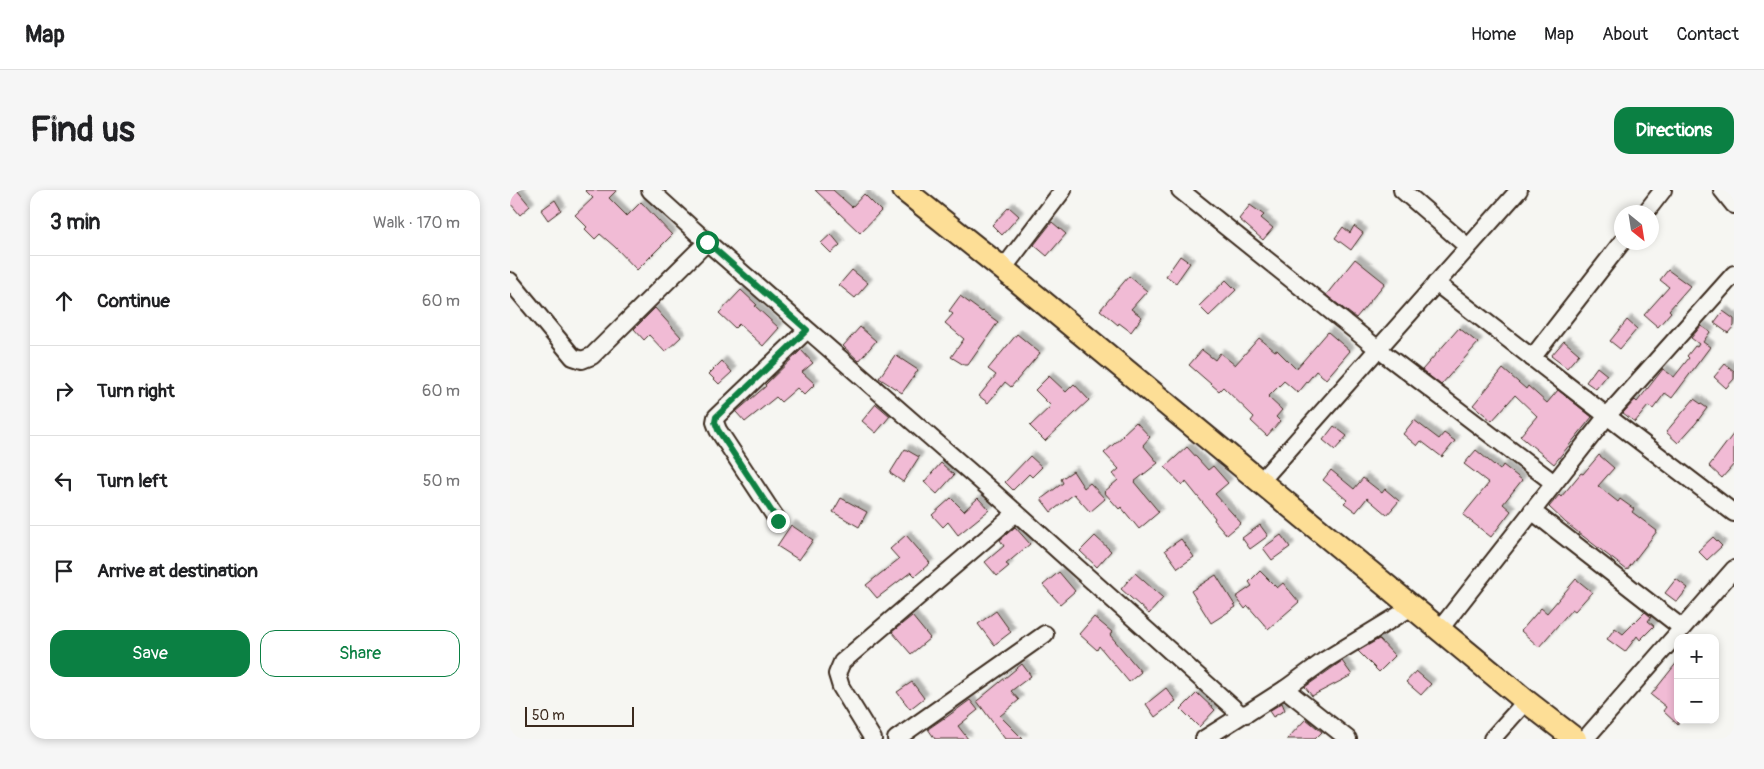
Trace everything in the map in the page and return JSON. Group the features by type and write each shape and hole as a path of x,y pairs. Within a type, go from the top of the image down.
{"highway":[{"path":"904,190 1003,269 1526,701 1575,739"}],"street":[{"path":"650,190 1242,715"},
{"path":"1003,269 1063,190"},
{"path":"1402,190 1468,247"},
{"path":"1260,482 1520,190"},
{"path":"1652,205 1664,190"},
{"path":"1722,190 1734,205"},
{"path":"1188,192 1378,348 1554,483"},
{"path":"510,281 573,357 582,360 592,356 707,242"},
{"path":"1532,358 1616,250"},
{"path":"1440,629 1607,416 1734,274"},
{"path":"1436,283 1734,513"},
{"path":"778,521 718,430 715,422 716,417 807,330"},
{"path":"1532,511 1682,628"},
{"path":"873,739 841,687 837,674 842,662 1016,513"},
{"path":"1585,739 1734,569"},
{"path":"1204,739 1285,689 1325,660 1412,607"},
{"path":"896,739 1045,634"},
{"path":"1285,689 1348,739"},
{"path":"1492,739 1526,701"}],"building":[{"path":"517,190 530,206 520,215 510,203 510,196"},
{"path":"585,190 617,190 609,198 627,216 641,202 672,235 637,270 600,234 595,239 585,229 587,227 575,215 593,198"},
{"path":"815,190 833,190 852,207 864,194 881,211 860,233"},
{"path":"555,200 561,210 548,220 541,210"},
{"path":"1250,205 1264,215 1261,218 1273,228 1263,240 1239,219"},
{"path":"1009,207 1019,216 1002,235 992,225"},
{"path":"1052,222 1066,234 1047,256 1034,245"},
{"path":"1354,226 1363,233 1351,250 1335,238 1343,227 1350,233"},
{"path":"831,234 840,245 831,253 821,243"},
{"path":"1180,256 1190,263 1176,283 1166,276"},
{"path":"1355,259 1385,283 1356,318 1326,295"},
{"path":"852,270 868,283 855,298 839,285"},
{"path":"1668,270 1690,286 1669,310 1671,312 1658,327 1644,315 1669,287 1660,280"},
{"path":"1129,276 1147,291 1131,309 1142,317 1131,332 1119,323 1118,325 1100,310"},
{"path":"1226,280 1236,290 1209,316 1199,306"},
{"path":"741,290 779,328 763,346 739,324 735,328 719,313"},
{"path":"960,296 998,322 968,365 964,365 951,357 964,339 945,323 953,314 949,311"},
{"path":"655,308 681,337 665,352 649,335 644,340 634,329"},
{"path":"1723,311 1734,319 1734,326 1728,333 1714,323"},
{"path":"1627,320 1637,329 1620,349 1610,341"},
{"path":"1701,326 1710,332 1703,342 1710,347 1672,398 1665,393 1653,409 1648,406 1635,422 1623,413 1635,400 1637,402 1663,369 1674,377 1689,358 1687,356 1699,344 1691,338"},
{"path":"860,327 876,341 859,361 843,346"},
{"path":"1459,328 1478,343 1441,385 1422,370"},
{"path":"1328,332 1350,351 1326,379 1316,371 1298,393 1284,381 1268,397 1282,410 1276,417 1280,421 1267,436 1251,421 1254,417 1223,387 1219,391 1189,365 1202,350 1215,360 1220,353 1235,365 1259,338 1275,351 1277,350 1296,369"},
{"path":"1017,334 1040,353 1011,387 1005,382 988,403 979,396 996,375 988,369"},
{"path":"1564,341 1579,354 1567,368 1551,356"},
{"path":"801,350 813,363 802,372 815,384 804,395 797,388 781,402 776,397 745,422 736,412 766,386"},
{"path":"895,355 918,370 902,393 879,378"},
{"path":"722,361 732,372 719,384 709,374"},
{"path":"1725,364 1734,371 1734,379 1726,388 1714,377"},
{"path":"1597,367 1607,375 1596,389 1586,382"},
{"path":"1503,369 1526,389 1528,386 1547,403 1558,390 1592,417 1554,464 1520,436 1537,416 1515,395 1492,421 1473,405"},
{"path":"1049,376 1066,392 1074,384 1089,400 1045,441 1030,426 1051,406 1035,390"},
{"path":"1694,399 1707,408 1678,443 1666,432"},
{"path":"876,404 890,416 876,433 862,421"},
{"path":"1414,420 1439,439 1444,433 1455,441 1442,457 1421,441 1417,446 1403,434"},
{"path":"1136,422 1150,437 1143,445 1158,463 1134,482 1159,512 1139,529 1121,507 1119,509 1104,492 1118,480 1113,474 1119,469 1104,453"},
{"path":"1334,426 1347,436 1335,450 1323,440"},
{"path":"1734,433 1734,464 1722,478 1709,466"},
{"path":"1187,447 1208,470 1213,466 1228,483 1215,494 1241,523 1227,535 1186,482 1182,485 1165,467"},
{"path":"905,449 919,457 903,482 890,473"},
{"path":"1476,450 1500,470 1503,465 1522,480 1503,504 1511,511 1491,537 1463,515 1489,483 1464,464"},
{"path":"1599,455 1614,468 1598,486 1618,502 1620,499 1634,509 1632,512 1657,531 1627,570 1566,523 1549,507 1559,495 1561,497"},
{"path":"1030,456 1042,467 1032,477 1029,474 1013,490 1005,482"},
{"path":"941,463 954,475 937,494 924,482"},
{"path":"1331,470 1354,489 1363,478 1382,493 1385,489 1399,501 1387,515 1367,498 1356,512 1344,503 1347,500 1323,480"},
{"path":"1073,471 1084,488 1090,483 1105,499 1090,512 1074,494 1051,512 1041,499 1063,483 1061,479"},
{"path":"841,498 867,512 859,527 833,512"},
{"path":"951,498 964,511 978,498 989,510 958,535 948,522 943,527 932,515"},
{"path":"791,525 813,540 799,560 777,546"},
{"path":"1260,525 1268,536 1250,549 1242,538"},
{"path":"1015,527 1030,544 1006,564 1009,566 997,576 985,562 1004,546 1000,540"},
{"path":"906,535 930,563 915,576 911,572 877,598 866,585 899,559 890,549"},
{"path":"1281,535 1290,547 1272,560 1263,548"},
{"path":"1095,536 1111,551 1097,567 1080,551"},
{"path":"1713,537 1722,546 1707,560 1698,551"},
{"path":"1181,539 1194,557 1178,568 1165,550"},
{"path":"1260,571 1277,588 1283,583 1299,602 1268,629 1248,606 1245,609 1236,597 1252,586 1249,582"},
{"path":"1059,572 1075,591 1060,604 1043,585"},
{"path":"1135,573 1163,598 1149,614 1121,589"},
{"path":"1216,575 1236,607 1211,623 1191,591"},
{"path":"1576,579 1592,592 1575,611 1572,609 1539,647 1521,631 1541,608 1547,613"},
{"path":"1676,579 1688,588 1677,602 1665,593"},
{"path":"996,611 1011,632 994,645 978,624"},
{"path":"1645,612 1651,617 1648,621 1654,626 1640,640 1637,636 1625,652 1607,639 1615,628 1623,634"},
{"path":"912,616 930,638 911,654 892,632"},
{"path":"1094,617 1112,632 1110,635 1141,672 1129,682 1099,646 1097,650 1079,634"},
{"path":"1379,639 1395,656 1379,672 1358,651"},
{"path":"1342,661 1352,675 1312,696 1305,687"},
{"path":"1022,664 1031,676 1011,691 1019,700 1000,716 1023,739 1005,739 977,701"},
{"path":"1674,666 1674,721 1663,711 1666,707 1651,695"},
{"path":"1416,671 1431,684 1421,695 1406,682"},
{"path":"912,682 924,698 910,709 897,692"},
{"path":"1166,688 1176,701 1155,717 1146,704"},
{"path":"1197,693 1215,710 1199,727 1181,709"},
{"path":"970,700 978,710 958,726 968,739 935,739 928,729"},
{"path":"1282,703 1285,710 1273,717 1269,711"},
{"path":"1306,719 1322,732 1315,739 1287,739"}],"route":[{"path":"707,242 807,330 716,417 715,422 718,430 778,521"}]}
